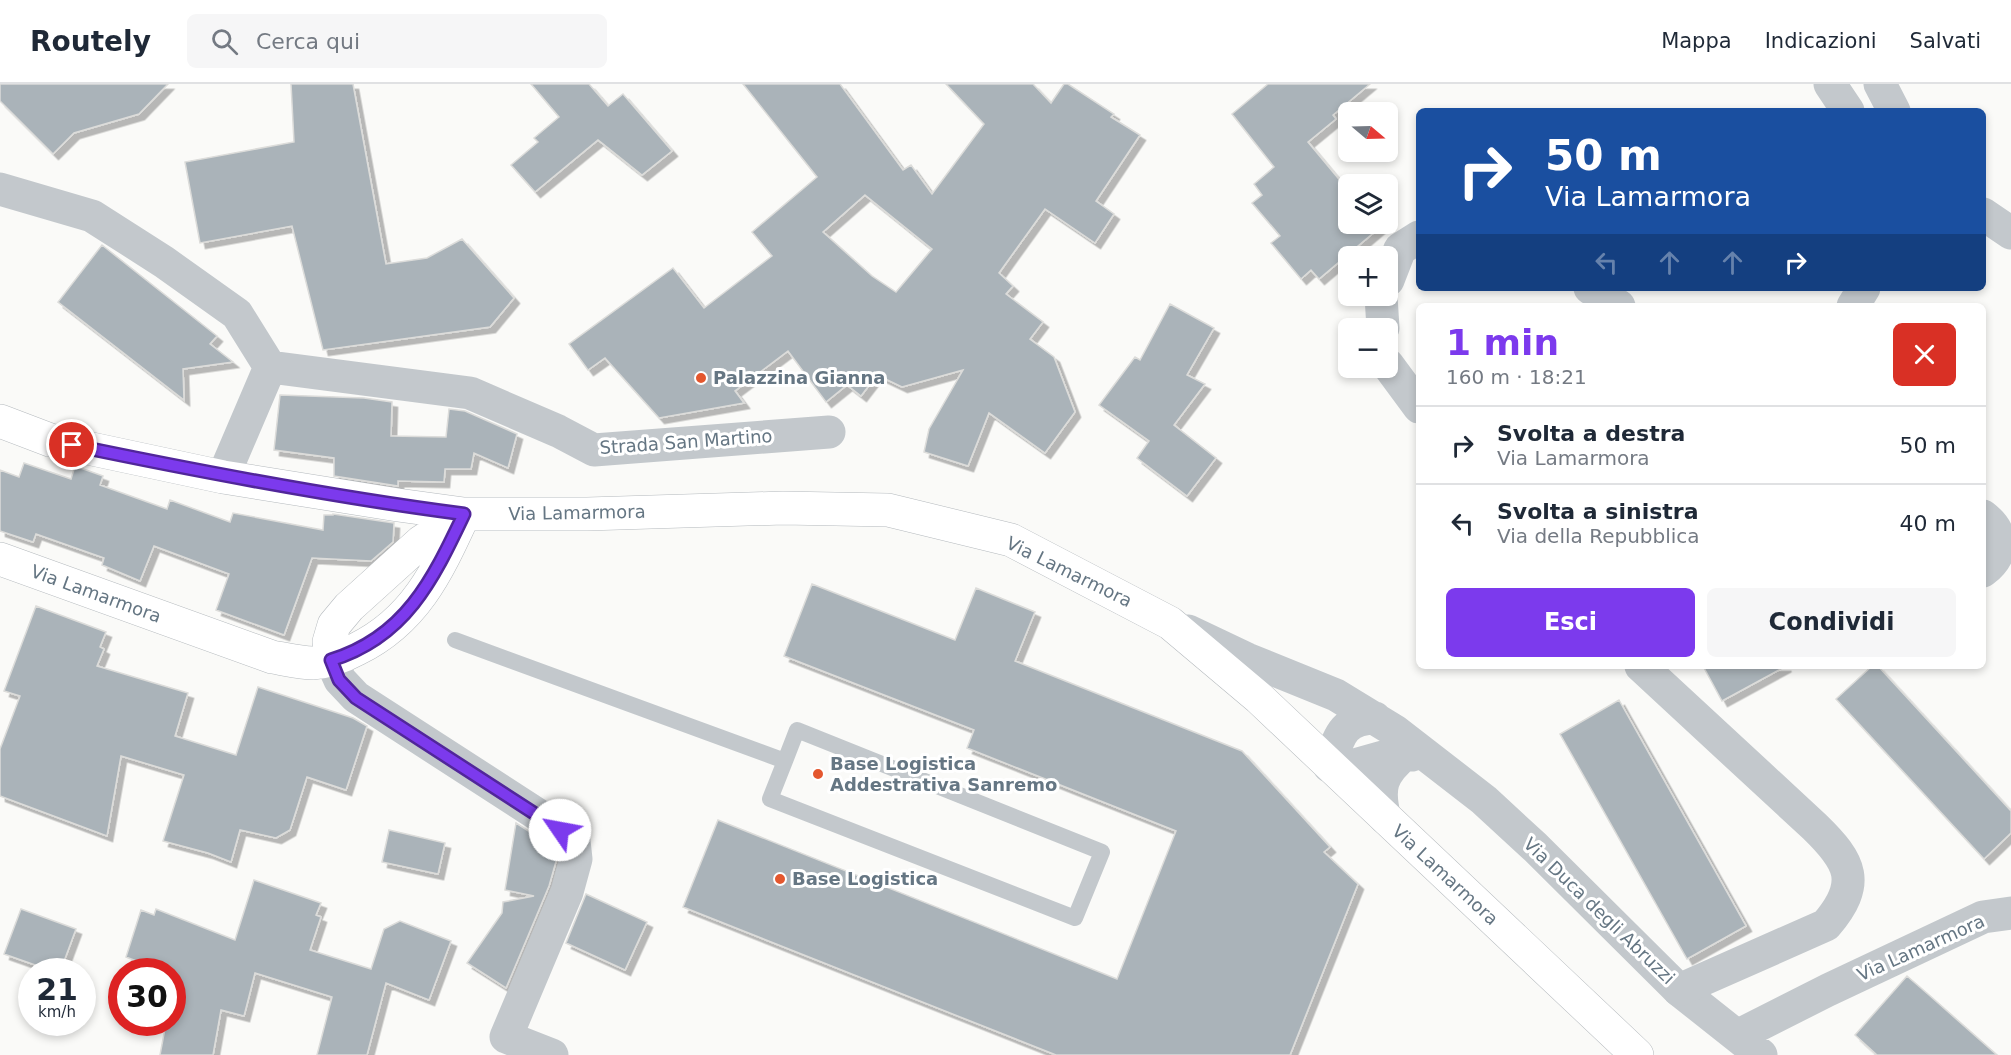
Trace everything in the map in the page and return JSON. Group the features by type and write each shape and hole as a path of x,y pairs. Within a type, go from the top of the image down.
{"main road":[{"path":"0,421 50,440 224,477 387,504 464,514"},
{"name":"Via Lamarmora","path":"0,560 272,657 313,663 344,656 368,644 401,620 420,598 439,567 464,514 587,514 783,508 888,510 1011,540 1170,623 1259,698 1637,1055"},
{"path":"331,660 329,642 334,625 349,607 421,542 464,514"}],"street":[{"path":"1830,84 1846,108"},
{"path":"1880,84 1892,108"},
{"path":"0,189 92,216 164,262 237,314 270,367 224,477"},
{"path":"1986,216 2011,233"},
{"path":"1398,254 1400,249 1416,239"},
{"path":"1595,291 1614,303"},
{"name":"Strada San Martino","path":"270,367 470,393 558,431 594,450 829,432"},
{"path":"1398,378 1416,403"},
{"path":"1986,520 1998,535 2000,548 1994,562 1986,569"},
{"name":"Via Duca degli Abruzzi","path":"1170,623 1247,659 1336,695 1375,718 1417,755 1484,800 1535,847 1679,990 1826,925 1840,909 1847,889 1848,871 1838,849 1644,669"},
{"path":"331,660 339,680 356,698 574,841 576,860 567,892 502,1046 552,1055"},
{"path":"1375,718 1361,718 1350,723 1338,740 1329,766 1355,765 1387,756 1417,755"},
{"path":"1385,818 1380,797 1384,776 1393,764 1417,755"},
{"name":"Via Lamarmora","path":"1679,990 1749,1046 1828,990 1983,917 2011,913"}],"lane":[{"path":"455,640 785,761"},
{"path":"797,730 1102,852 1075,918 770,799 785,761 797,730"}],"building":[{"path":"0,84 168,84 139,114 74,133 53,154 0,101"},
{"path":"291,84 353,84 386,264 427,258 462,239 514,298 490,327 323,350 292,226 200,243 185,162 294,142"},
{"path":"531,84 589,84 608,106 623,94 672,151 642,175 598,140 535,192 511,165 538,142 534,138 559,117"},
{"path":"743,84 840,84 903,170 911,165 932,194 984,124 946,84 1033,84 1051,103 1064,84 1068,84 1114,114 1111,117 1140,135 1096,201 1114,214 1095,243 1045,209 999,273 1013,286 1006,294 1043,322 1030,339 1054,357 1075,412 1045,453 989,413 968,466 924,452 929,429 963,370 902,387 877,375 861,396 847,385 826,402 788,351 735,391 744,403 659,418 605,358 588,370 569,344 673,268 704,308 772,256 752,232 817,177","holes":["865,195 932,249 896,292 872,276 823,232"]},
{"path":"1268,84 1370,84 1349,102 1338,102 1338,111 1333,115 1336,119 1308,142 1338,178 1338,234 1372,234 1358,246 1338,246 1338,263 1319,279 1311,270 1301,279 1271,243 1280,236 1252,203 1262,195 1254,184 1274,167 1232,114"},
{"path":"102,245 217,336 210,344 233,362 183,369 184,400 58,302"},
{"path":"1170,304 1214,328 1187,375 1205,384 1174,425 1216,458 1187,496 1137,458 1149,441 1099,405 1135,357 1140,360"},
{"path":"280,395 364,398 392,402 391,436 446,437 449,409 465,411 517,434 508,468 474,453 471,469 445,469 444,482 398,481 398,486 334,476 334,458 274,450"},
{"path":"24,463 71,479 75,466 103,476 100,485 167,509 170,500 230,522 233,513 323,530 324,515 333,514 394,523 393,542 371,561 312,558 284,635 216,610 229,574 154,546 140,581 102,565 104,558 36,534 33,542 0,531 0,470 19,477"},
{"name":"Base Logistica","path":"812,584 955,640 976,588 1035,612 1015,661 1242,751 1330,847 1324,852 1358,884 1290,1055 1056,1055 683,907 718,820 1117,979 1176,831 967,748 974,730 784,656"},
{"path":"36,606 106,632 100,647 104,649 97,666 188,693 175,736 236,755 258,687 353,718 367,726 346,790 307,777 290,830 276,838 240,830 231,862 208,853 163,841 184,775 121,756 107,836 0,796 0,749 20,696 4,691"},
{"path":"1705,669 1781,669 1722,701"},
{"path":"1869,669 1881,669 2011,811 2011,833 1984,859 1836,699"},
{"path":"1619,700 1746,926 1687,959 1560,734"},
{"path":"516,823 549,844 556,850 557,858 549,886 506,988 467,963 502,913 503,902 534,896 505,890"},
{"path":"389,830 445,843 438,874 382,862"},
{"path":"254,880 321,903 316,915 321,917 310,950 371,969 384,929 400,921 451,941 429,1000 386,983 367,1055 317,1055 332,997 255,973 244,1016 221,1010 213,1055 160,1055 164,1036 186,1036 186,958 126,957 141,910 154,915 156,909 235,940"},
{"path":"586,894 647,922 625,970 566,943"},
{"path":"21,909 76,929 65,958 18,959 4,954"},
{"path":"1907,976 1997,1055 1877,1055 1855,1035"}],"place":[{"name":"Palazzina Gianna","path":"701,378"},
{"name":"Base Logistica Addestrativa Sanremo","path":"818,774"},
{"name":"Base Logistica","path":"780,879"}],"route":[{"path":"72,445 224,477 464,514 439,567 420,598 401,620 368,644 331,660 339,680 356,698 560,830"}]}
